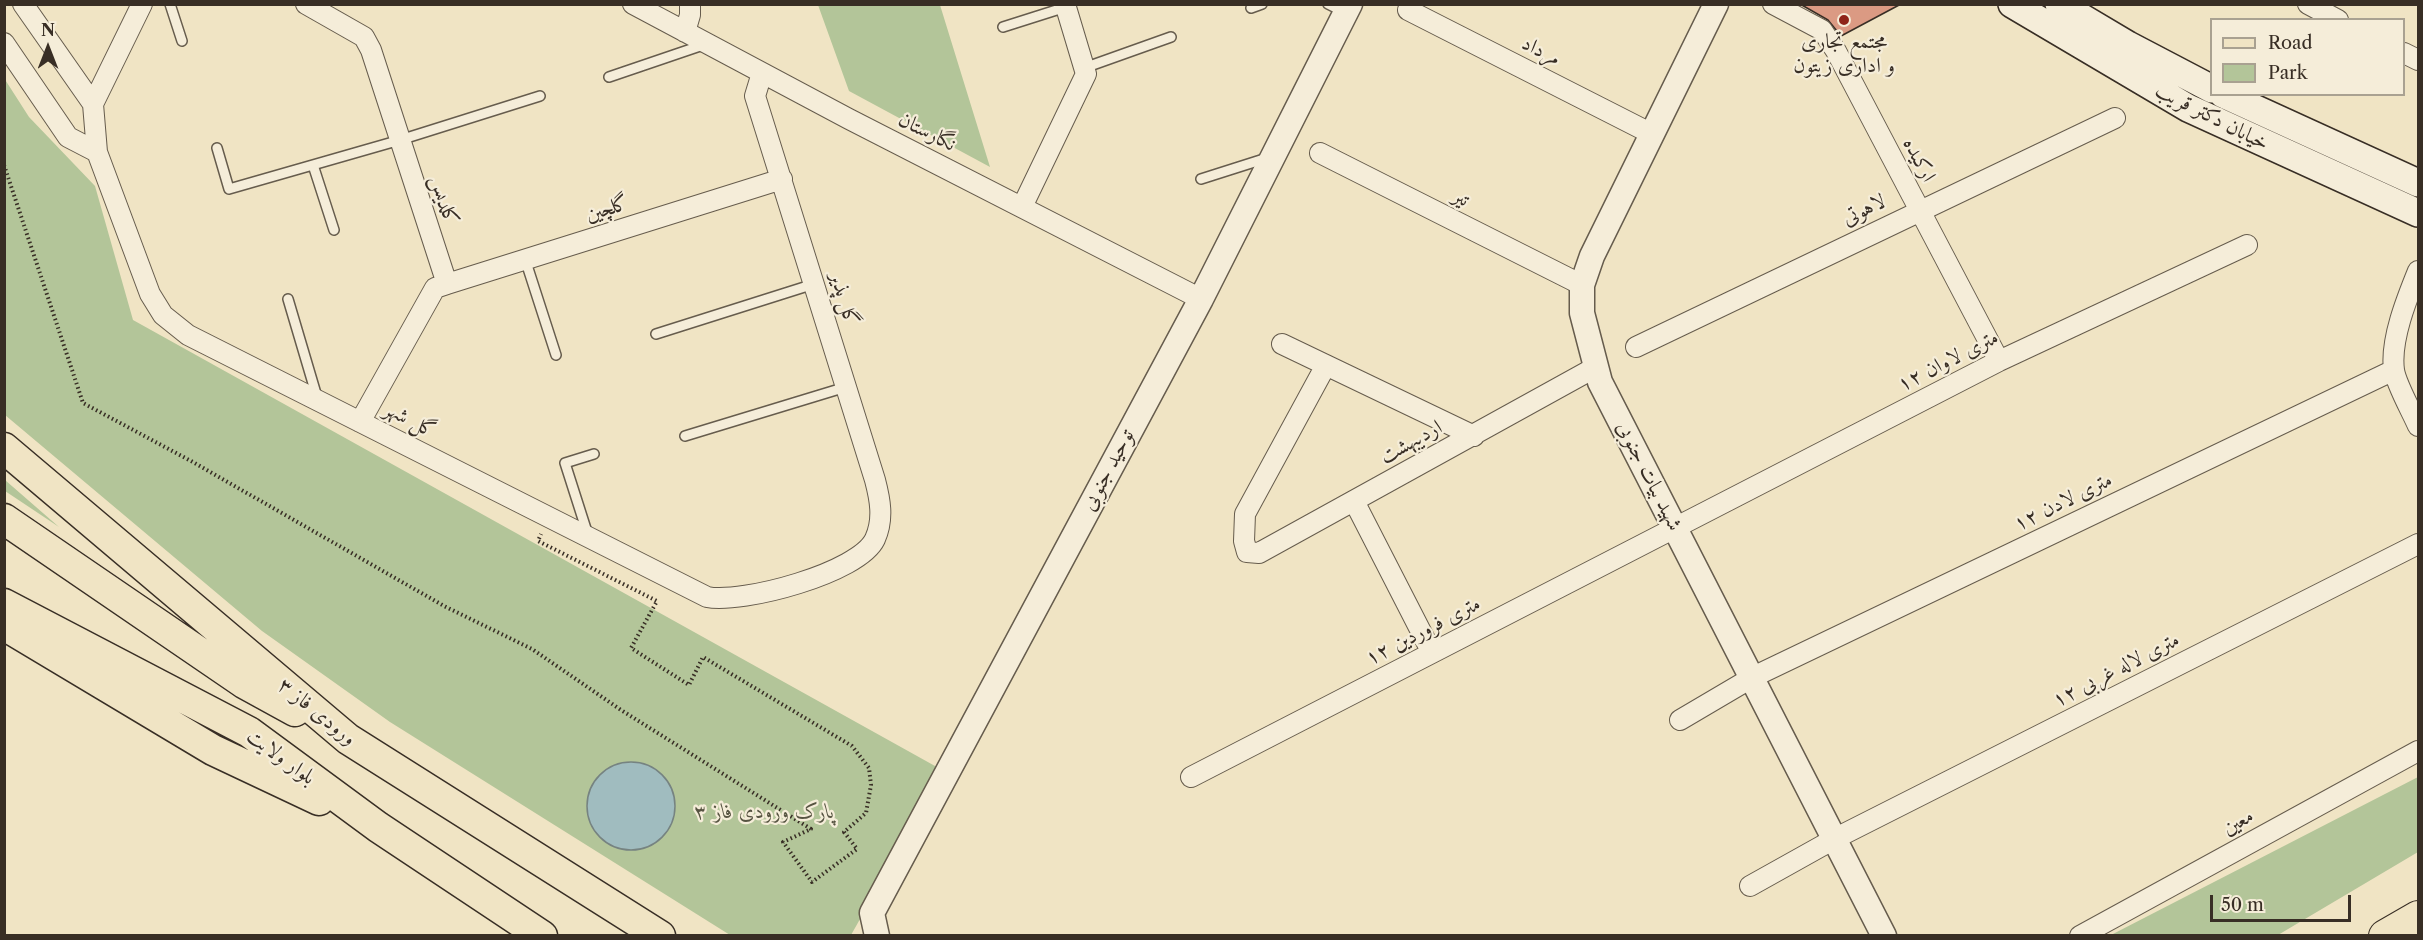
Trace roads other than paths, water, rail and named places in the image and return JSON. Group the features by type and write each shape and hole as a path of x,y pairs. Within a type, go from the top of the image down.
{"highway":[{"path":"2385,936 2418,917"}],"main road":[{"name":"خیابان دکتر قریب","path":"2013,4 2188,108 2418,213"},
{"name":"خیابان دکتر قریب","path":"2059,4 2210,88"},
{"name":"خیابان دکتر قریب","path":"2227,96 2418,183"},
{"name":"ورودی فاز ۳","path":"4,448 348,739 660,936"},
{"name":"بلوار ولایت","path":"4,519 244,683 348,739"},
{"name":"بلوار ولایت","path":"4,604 249,732 378,827 542,936"},
{"path":"4,625 213,750 378,827"}],"street":[{"path":"23,4 93,104"},
{"name":"گل شهر","path":"142,4 93,104 97,152 150,294 163,315 188,335 707,597 718,599 757,594 834,571 863,555 874,540"},
{"name":"کلدیس","path":"306,4 364,37 371,50 447,284"},
{"name":"نگارستان","path":"633,4 1201,299"},
{"path":"685,32 690,15 690,4"},
{"name":"شهید بیات جنوبی","path":"1716,4 1592,256 1581,285 1581,313 1600,382 1836,838 1884,936"},
{"name":"ارکیده","path":"1773,4 1822,30 1836,51 2000,361"},
{"path":"2308,4 2334,18"},
{"path":"1022,207 1086,74 1066,6"},
{"name":"توحید جنوبی","path":"878,936 872,913 1201,299 1275,155 1341,7"},
{"name":"مرداد","path":"1408,10 1652,134"},
{"path":"4,43 68,137 97,152"},
{"name":"گل پذیر","path":"762,73 755,96 879,498 880,515 874,540"},
{"name":"لاهوتی","path":"1636,347 2115,118"},
{"name":"تیر","path":"1320,153 1581,285"},
{"name":"گلچین","path":"447,284 782,179"},
{"name":"۱۲ متری لاوان","path":"1676,528 2000,361 2247,245"},
{"path":"2418,271 2404,305 2396,339 2394,370 2418,426"},
{"path":"360,422 435,288 447,284"},
{"path":"1282,344 1474,436"},
{"name":"اردیبهشت","path":"1326,365 1245,514 1244,541 1247,552 1259,553 1596,367"},
{"name":"۱۲ متری لادن","path":"1680,720 1753,677 2394,370"},
{"path":"1354,501 1432,653"},
{"name":"۱۲ متری فروردین","path":"1191,777 1676,528"},
{"name":"۱۲ متری لاله غربی","path":"1750,886 1836,838 2418,544"},
{"name":"معین","path":"2080,936 2418,751"}],"lane":[{"path":"170,4 182,41"},
{"path":"1251,8 1262,4"},
{"path":"1003,27 1066,6"},
{"path":"1084,68 1171,37"},
{"path":"609,77 707,44"},
{"path":"217,148 229,189 400,140 540,96"},
{"path":"1201,179 1275,155"},
{"path":"313,165 334,230"},
{"path":"525,259 556,355"},
{"path":"656,334 814,284"},
{"path":"288,299 318,401"},
{"path":"685,436 846,387"},
{"path":"588,537 565,463 594,454"}],"water":[{"path":"631,762 656,769 668,781 675,806 668,831 656,843 631,850 606,843 594,831 587,806 594,781 606,769"}],"place":[{"name":"مجتمع تجاری و اداری زیتون","path":"1844,20"}],"park label":[{"name":"پارک ورودی فاز ۳","path":"765,812"}]}
